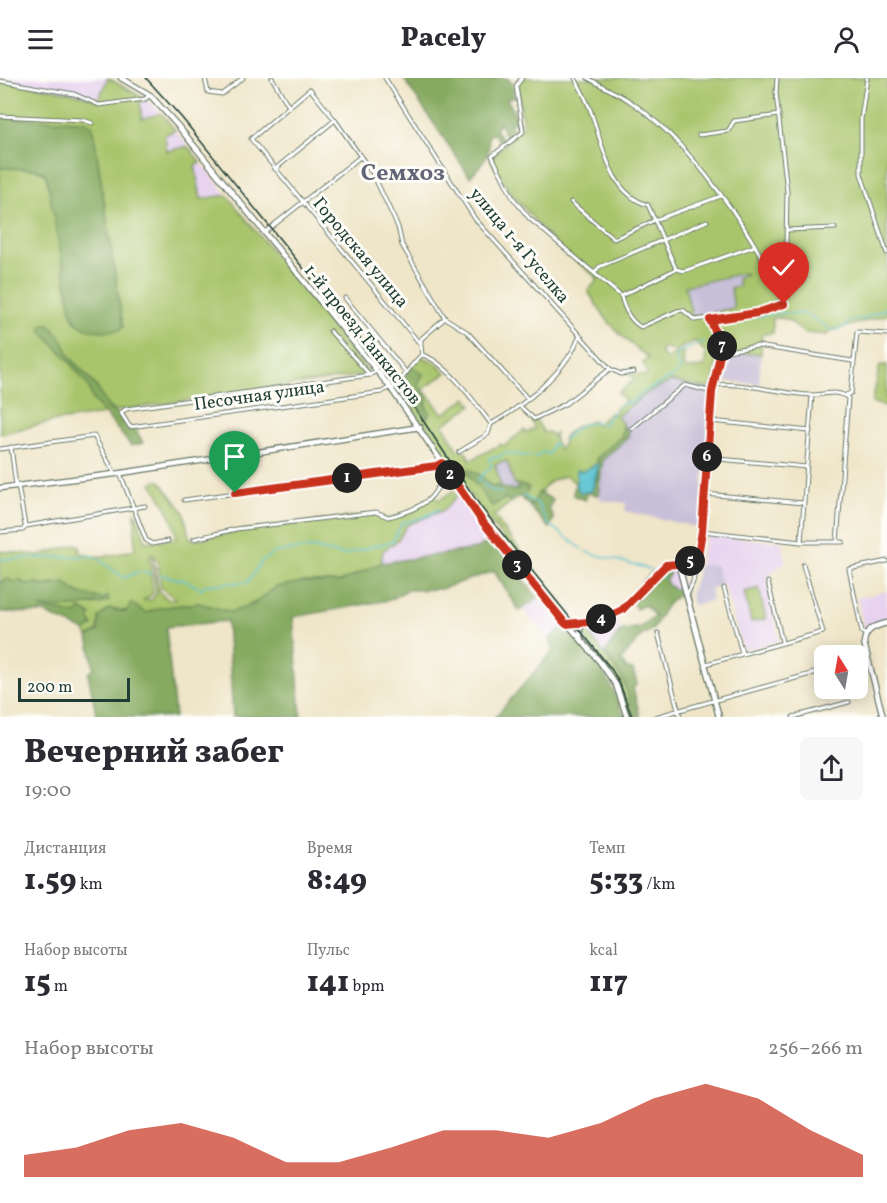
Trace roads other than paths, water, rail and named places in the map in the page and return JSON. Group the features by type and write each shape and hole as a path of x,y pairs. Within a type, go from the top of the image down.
{"main road":[{"name":"1-й проезд Танкистов","path":"121,78 129,80 150,95 178,126 391,388 495,538 611,678 627,717"},
{"path":"0,488 118,473 420,427"},
{"path":"566,624 599,621 622,610 656,572 672,562 679,565 719,717"},
{"path":"580,638 580,629 585,622"},
{"path":"864,645 866,635 871,628 887,623"},
{"path":"868,659 883,717"}],"street":[{"path":"205,78 208,92 222,94 243,78"},
{"path":"272,78 288,105"},
{"name":"улица 1-я Гуселка","path":"384,78 476,219 610,369"},
{"path":"522,78 516,86 523,132 492,156 513,198 528,218 621,296 629,315 641,327 683,310 695,320 710,320 757,313 784,304"},
{"path":"575,78 592,113 605,155 618,181 630,197 648,205 676,269"},
{"path":"588,78 618,97 625,98 652,120 698,166 755,246 774,277 784,304"},
{"path":"777,78 784,155 787,230 784,304"},
{"path":"867,78 861,119 861,174 887,253"},
{"path":"0,81 74,94 99,105 144,99 150,95"},
{"name":"Городская улица","path":"421,345 251,139 288,105 310,89 373,174 410,261 445,318 467,332 528,399"},
{"path":"699,135 728,131 734,121 779,115"},
{"path":"0,116 83,120 92,123"},
{"path":"275,169 335,120"},
{"path":"265,233 302,201 360,157"},
{"path":"571,202 614,239 655,220 702,205 721,196"},
{"path":"595,272 599,267 707,221"},
{"path":"787,230 836,228"},
{"path":"621,296 676,269 684,271 755,246"},
{"path":"345,298 405,371"},
{"path":"422,355 421,339 445,318"},
{"path":"688,593 691,589 702,531 712,392 721,352 721,340 710,320"},
{"path":"330,331 370,375 377,371"},
{"path":"714,386 751,387 812,395 819,393 846,395 851,393 852,361 857,332 887,334"},
{"path":"459,452 488,434 491,424 528,399 567,360 579,337"},
{"path":"721,352 758,346 852,361"},
{"path":"391,388 404,377 405,371 422,355"},
{"path":"422,355 436,361 491,424"},
{"path":"520,406 534,419 565,404 610,369 621,374 634,372"},
{"name":"Песочная улица","path":"370,375 126,409 121,413 130,428 382,392 391,388"},
{"path":"631,429 685,385 712,392"},
{"path":"801,542 812,395"},
{"path":"837,542 850,400 846,395"},
{"path":"710,421 810,431"},
{"path":"0,449 94,436 118,473 149,543 168,541"},
{"path":"12,447 17,486 26,526"},
{"path":"707,458 807,467"},
{"path":"184,500 436,466 442,463"},
{"path":"194,538 236,529 376,512 388,518 404,513 429,499 437,484 451,477"},
{"path":"705,494 803,503"},
{"path":"0,532 23,530 26,526 145,506"},
{"path":"702,531 801,542 843,542"},
{"path":"679,565 687,561 697,562"},
{"path":"866,635 862,632 849,569 887,561"},
{"path":"706,663 823,632 803,565"},
{"path":"768,582 782,642"},
{"path":"724,588 742,653"},
{"path":"658,633 680,717"},
{"path":"655,717 814,673"},
{"path":"794,717 849,702"}],"water":[{"path":"599,464 592,491 580,493 575,483 576,470 583,471"}],"waterway":[{"path":"734,320 781,313 807,314 831,330 845,327 850,320 863,319 887,308"},
{"path":"564,440 572,431 587,423 603,425 617,407 627,402 630,403 647,390 673,377 681,368 676,360 678,352 704,342"},
{"path":"477,480 492,466 489,459 491,457 497,458 505,453 536,457 542,452 549,454 553,443 557,446"},
{"path":"480,480 491,490 501,493"},
{"path":"523,496 538,504 547,523 582,549"},
{"path":"160,575 184,580 202,589 204,585 248,582 262,561 275,552 312,548 343,555 393,541 402,523 427,516 439,509"},
{"path":"586,552 650,569"},
{"path":"0,559 94,556 124,578 138,572 151,574"},
{"path":"661,575 664,578"}],"tram line":[{"path":"146,78 182,118 408,398 480,506 612,670 620,684 632,717"}],"district":[{"name":"Семхоз","path":"403,172"}]}
